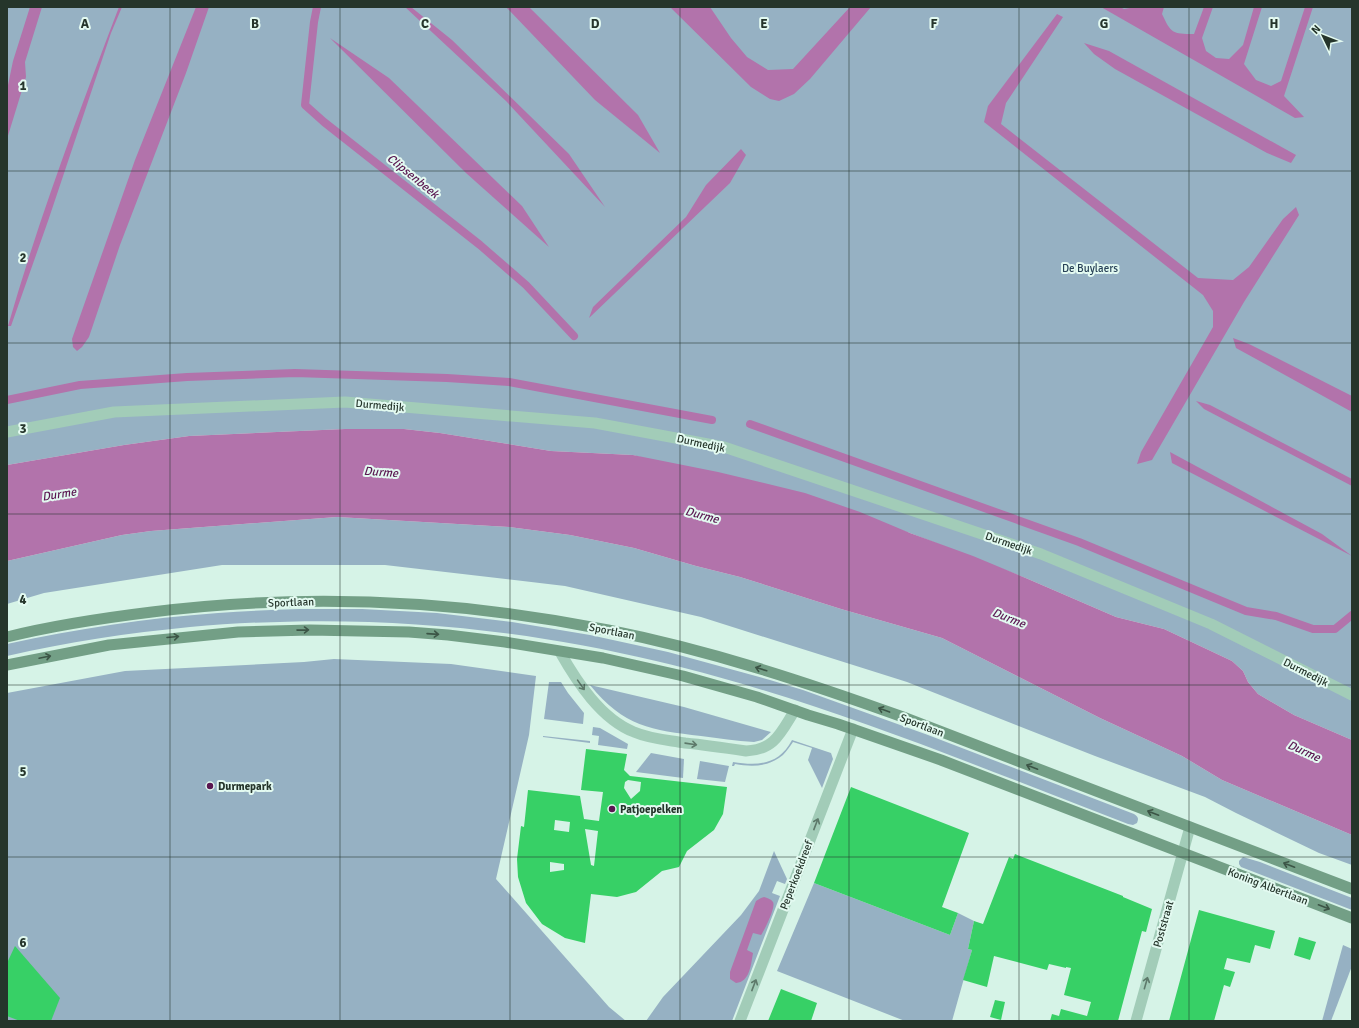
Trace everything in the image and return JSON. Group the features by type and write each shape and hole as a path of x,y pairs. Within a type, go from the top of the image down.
{"main road":[{"name":"Sportlaan","path":"7,636 105,617 227,604 306,601 346,601 455,607 548,619 654,640 727,659 780,675 903,717 1190,826"},
{"path":"7,665 109,645 186,636 275,630 344,630 440,635 505,642 603,658 683,676 757,697 941,760 1183,854"},
{"path":"1190,826 1352,889"},
{"name":"Koning Albertlaan","path":"1183,854 1352,918"}],"street":[{"name":"Durmedijk","path":"7,432 114,412 345,402 595,423 716,446 1041,554 1211,624 1352,695"},
{"path":"560,652 586,694 607,714 633,732 656,739 741,750 757,750 767,747 777,739 795,710"},
{"name":"Peperkoekdreef","path":"740,1021 853,729"},
{"name":"Poststraat","path":"1136,1021 1190,826"}],"green space":[{"name":"De Buylaers","path":"7,7 1352,7 1352,740 1294,715 1258,694 1248,682 1243,671 1232,661 1164,629 1116,617 1028,579 910,533 633,455 551,451 440,433 404,429 345,429 189,436 124,445 7,465"},
{"path":"337,517 509,527 570,535 634,548 740,577 841,609 942,638 1100,718 1182,756 1222,780 1352,835 1352,865 1319,853 1205,797 1095,756 907,682 701,617 565,586 385,565 222,565 44,593 7,604 7,561 122,535 151,531"},
{"path":"300,609 362,609 437,613 512,622 590,635 668,652 803,690 928,735 1134,814 1138,818 1138,821 1133,825 1128,824 873,727 770,692 656,661 598,648 540,638 482,630 424,625 308,621 190,627 144,632 52,646 7,656 7,644 85,629 191,615"},
{"name":"Durmepark","path":"334,659 451,664 536,676 529,735 496,879 609,1007 626,1021 7,1021 7,693 125,671 304,662"},
{"path":"549,682 561,682 584,713 583,724 544,719"},
{"path":"590,685 684,707 771,732 762,740 754,742 683,734 653,728 627,718 615,710 602,699"},
{"path":"593,727 600,728 628,744 627,749 598,745 599,736 592,735"},
{"path":"543,737 590,741 590,743"},
{"path":"792,740 831,753 833,759 822,788 808,760 812,748 793,742 783,755 772,762 754,766 735,764 732,766 733,762 751,764 767,762 774,759 781,755"},
{"path":"651,753 684,759 683,778 636,772"},
{"path":"700,761 729,766 725,782 697,779"},
{"path":"774,851 787,879 785,884 777,881 772,893 780,896 732,1021 646,1021 663,997 741,915 759,891"},
{"path":"1243,857 1260,862 1352,898 1352,910 1241,867 1239,861"},
{"path":"814,883 950,935 958,913 974,921 968,949 972,950 952,1021 905,1021 777,971"},
{"path":"1343,945 1352,949 1352,966 1331,1021 1322,1021"}],"water":[{"path":"30,7 42,7 25,62 26,77 7,139 7,90 13,61"},
{"path":"119,7 122,7 111,33 48,221 11,326 8,326 46,205"},
{"path":"196,7 209,7 186,73 120,245 89,337 77,351 73,347 72,339 135,160"},
{"path":"405,7 411,7 452,40 569,154 605,207 506,101"},
{"path":"506,7 529,7 638,115 660,153 595,100"},
{"path":"670,7 710,7 731,38 747,57 768,70 793,69 850,7 871,7 810,79 794,94 779,101 770,99 751,87"},
{"path":"1101,7 1120,7 1124,9 1135,7 1164,7 1162,14 1170,29 1181,34 1194,34 1204,7 1213,7 1202,38 1206,51 1216,58 1229,59 1243,45 1254,7 1262,7 1244,64 1256,80 1271,86 1281,81 1305,7 1313,7 1284,96 1304,117 1295,118"},
{"path":"1057,14 1063,17 1006,103 1001,124 1198,278 1233,280 1249,267 1283,219 1296,207 1299,215 1244,302 1152,460 1137,464 1141,452 1213,327 1213,311 1203,295 984,122 988,106"},
{"path":"330,38 389,78 522,206 549,247 466,173"},
{"path":"1084,43 1109,51 1296,155 1291,163 1267,153 1115,69 1094,54"},
{"path":"741,149 746,155 730,183 589,318 593,307 686,217 706,185"},
{"path":"1233,338 1249,344 1352,396 1352,412 1236,348"},
{"path":"1196,401 1210,405 1352,479 1352,486 1204,409"},
{"name":"Durme","path":"345,429 404,429 440,433 551,451 633,455 718,472 805,493 860,512 910,533 973,556 1116,617 1164,629 1232,661 1243,671 1248,682 1258,694 1294,715 1352,740 1352,835 1222,780 1182,756 1100,718 942,638 841,609 740,577 634,548 570,535 509,527 337,517 151,531 122,535 7,561 7,465 124,445 189,436"},
{"path":"1170,452 1322,534 1352,556 1172,463"},
{"path":"764,897 773,902 774,905 772,913 761,935 753,933 747,950 753,953 749,972 741,982 736,983 730,979 730,972 756,901"}],"building":[{"path":"586,749 627,754 624,770 630,776 727,787 723,814 714,830 687,851 679,867 662,871 636,892 617,897 591,894 585,943 565,938 542,924 526,903 518,877 517,859 521,826 524,827 528,790 580,796 584,819 599,821 603,792 581,790","holes":["628,780 641,782 640,791 631,799 624,788 625,782","555,820 570,822 569,832 554,830","585,829 598,831 594,866 591,865","550,862 564,864 564,870 550,872"]},
{"path":"851,787 969,833 942,907 958,913 950,935 814,883"},
{"path":"1015,854 1123,896 1152,909 1146,932 1142,931 1118,1021 1050,1021 1052,1014 1059,1016 1061,1009 1087,1016 1091,1002 1064,995 1071,968 1049,964 1047,970 994,956 987,987 963,980 972,950 968,949 974,921 983,924 1009,857 1013,859"},
{"path":"1199,910 1275,931 1270,949 1255,945 1250,963 1227,958 1224,969 1235,972 1230,987 1224,985 1214,1021 1169,1021"},
{"path":"1299,937 1316,942 1310,960 1294,955"},
{"path":"15,946 60,998 51,1021 20,1021 7,1016 7,963"},
{"path":"781,989 817,1003 811,1021 768,1021"},
{"path":"995,1000 1005,1002 1001,1020 990,1017"}],"waterway":[{"name":"Clipsenbeek","path":"317,7 305,105 324,122 480,245 526,285 574,336"},
{"path":"7,400 80,385 187,377 295,373 447,378 509,382 712,420"},
{"path":"750,424 1079,542 1246,611 1276,616 1313,629 1335,629 1352,615"}],"place":[{"name":"Durmepark","path":"210,786"},
{"name":"Patjoepelken","path":"612,809"}]}
